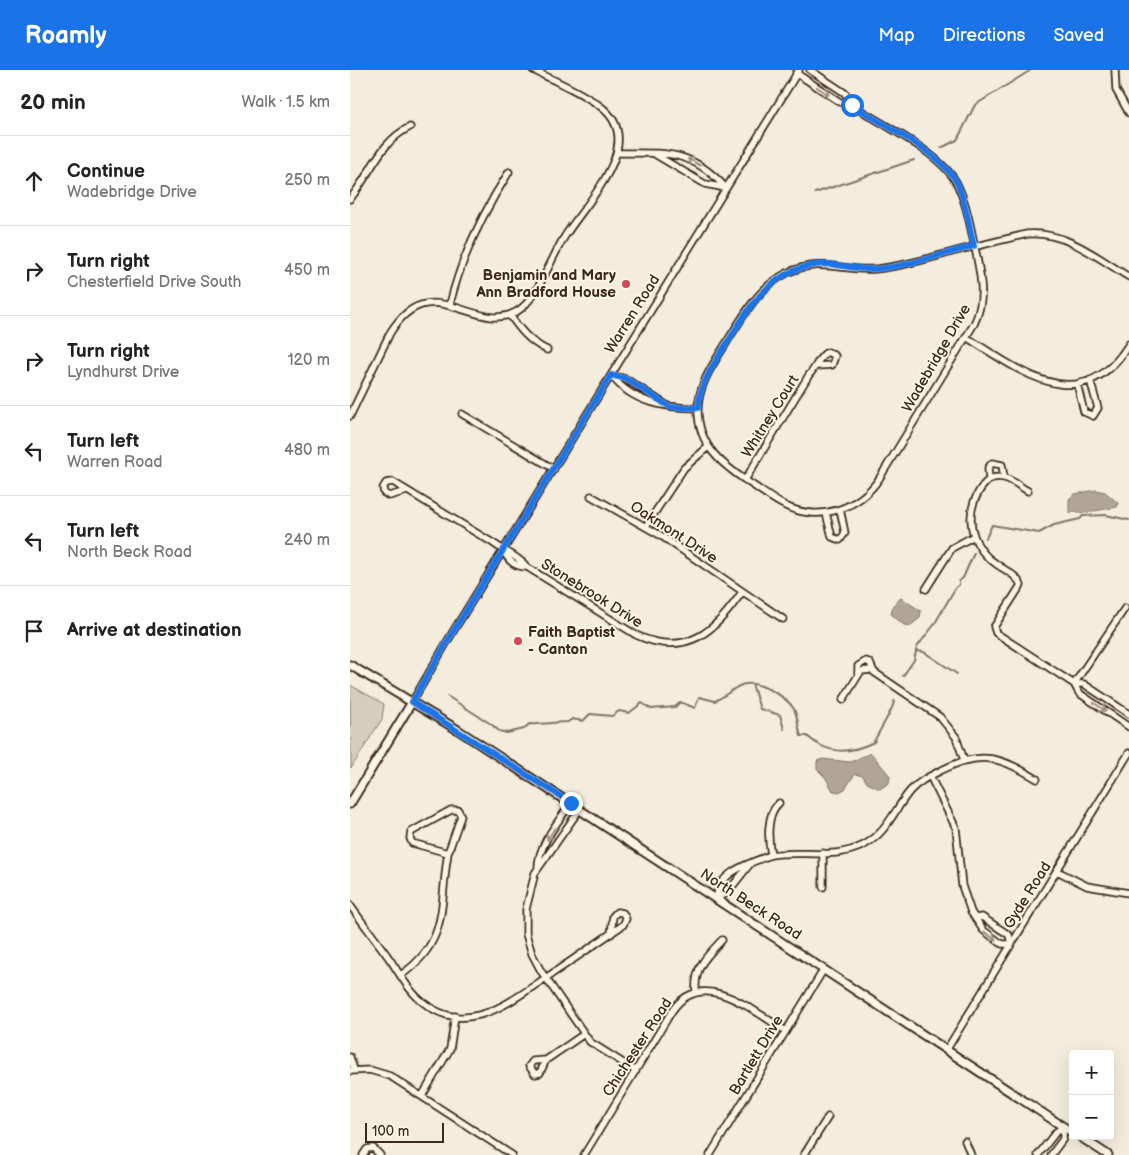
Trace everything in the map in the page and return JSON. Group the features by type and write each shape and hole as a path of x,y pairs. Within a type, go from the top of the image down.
{"main road":[{"name":"North Beck Road","path":"350,665 571,803 1069,1131"},
{"name":"Warren Road","path":"350,804 412,702"},
{"path":"1084,1140 1108,1155"}],"street":[{"path":"350,416 390,333 399,320 422,306 450,304 490,317 510,314 522,308 531,298 564,237 611,169 617,153 618,140 615,127 605,110 593,101 533,70"},
{"name":"Wadebridge Drive","path":"810,70 845,93 852,105"},
{"path":"1115,70 1116,90 1129,113"},
{"name":"Wadebridge Drive","path":"708,447 723,465 790,508 826,513 840,509 860,499 875,484 966,337 977,317 982,297 982,281 961,193 948,170 934,157 852,105 840,102 797,72"},
{"name":"Warren Road","path":"412,702 454,630 797,72"},
{"path":"350,200 383,148 395,134 410,127"},
{"path":"617,153 681,156 711,172 726,188"},
{"path":"654,154 705,184 726,188"},
{"path":"450,304 470,241 486,208 510,172"},
{"path":"646,526 684,468 708,447 700,429 698,408 706,378 748,307 762,290 780,277 797,269 819,265 881,268 1027,234 1049,234 1073,243 1129,277"},
{"path":"510,314 535,345 547,350"},
{"path":"966,337 1036,379 1058,384 1077,384 1090,380 1114,364 1129,344"},
{"name":"Whitney Court","path":"744,480 809,375 818,366"},
{"path":"611,375 620,388 650,403 670,407 698,408"},
{"path":"611,375 626,379 670,407"},
{"path":"1077,384 1084,412 1093,416 1098,408 1090,380"},
{"path":"462,414 554,469"},
{"path":"989,480 988,468 992,463 1002,465 1004,477"},
{"path":"1028,491 1004,477 989,480 979,491 974,503 971,520 974,536 983,554 1018,578 1021,585 994,627 996,633 1074,684 1079,693 1129,726"},
{"name":"Stonebrook Drive","path":"407,491 636,635 658,642 683,642 704,634 724,618 742,592"},
{"name":"Oakmont Drive","path":"591,496 646,526 783,619"},
{"path":"826,513 832,537 840,540 845,533 840,509"},
{"path":"926,589 952,548 974,536"},
{"path":"1074,684 1125,608"},
{"path":"843,700 858,675 866,669 874,672 946,722 956,737 964,760"},
{"path":"1074,684 1084,684 1129,714"},
{"name":"Gyde Road","path":"947,1049 1129,753"},
{"path":"750,864 727,894 717,898 717,889 727,876 750,864 771,855 823,854 856,849 874,839 888,825 911,791 930,776 964,760 986,758 1004,761 1037,779"},
{"path":"930,776 956,828 962,886 971,912 976,918 976,923 1002,944 1011,944 1009,935 982,917 976,918"},
{"path":"571,803 538,858 538,868 528,896 525,922 532,954 584,1034 595,1046 636,1071"},
{"path":"771,855 769,827 774,807 779,804"},
{"path":"401,975 422,959 436,936 440,920 442,887 448,853 461,818 460,811 456,809 414,830 410,835 410,841 414,844 448,853"},
{"path":"538,868 545,862 580,809"},
{"path":"823,854 823,887"},
{"path":"1057,871 1087,886 1129,893"},
{"path":"350,906 364,922 412,992 424,1003 438,1011 456,1016 476,1016 494,1012 611,934"},
{"path":"722,940 700,965 695,980 696,992 710,991 725,995 786,1031"},
{"name":"Bartlett Drive","path":"710,1155 824,969"},
{"name":"Chichester Road","path":"584,1155 675,1006 696,992"},
{"path":"422,1096 450,1049 456,1016"},
{"path":"546,1060 584,1034"},
{"path":"350,1057 352,1071 370,1070 385,1074 512,1155"},
{"path":"804,1155 828,1117"},
{"path":"1038,1155 1056,1132 1063,1127"},
{"path":"1051,1155 1063,1140 1063,1127"},
{"path":"966,1141 971,1155"},
{"path":"363,1155 366,1149 373,1148 380,1155"}],"shaded area":[{"path":"1096,490 1105,492 1118,503 1117,507 1083,513 1069,512 1069,499 1075,494"},
{"path":"901,598 921,611 920,618 910,626 904,625 891,614 893,605"},
{"path":"350,685 384,704 382,719 351,768"},
{"path":"871,753 890,776 889,783 880,789 867,783 863,776 855,774 845,789 839,792 833,791 825,777 817,769 817,761 822,759 850,762"}],"waterway":[{"path":"941,148 957,140 975,105 1031,70"},
{"path":"815,193 914,160"},
{"path":"986,538 992,525 1039,533 1054,525 1080,519 1083,516 1106,515 1129,520"},
{"path":"903,676 914,660 917,647 934,625 959,585 959,581 963,578 974,553"},
{"path":"917,651 924,652 957,674"},
{"path":"752,684 760,709 780,715 784,729"},
{"path":"447,696 499,731 507,733 524,729 529,724 568,722 572,719 583,721 590,714 612,716 619,711 629,713 642,703 651,709 675,707 680,702 695,708 699,697 715,701 739,686 753,684 777,693 790,704 794,709 801,736 807,736 823,747 839,751 856,749 874,742 894,701"}],"place":[{"name":"Benjamin and Mary Ann Bradford House","path":"626,284"},
{"name":"Faith Baptist - Canton","path":"518,641"}],"route":[{"path":"571,803 412,702 488,574 504,551 611,375 626,379 670,407 698,408 700,392 706,378 748,307 762,290 780,277 807,266 826,264 866,269 881,268 974,246 961,193 956,181 948,170 934,157 852,105"}]}
